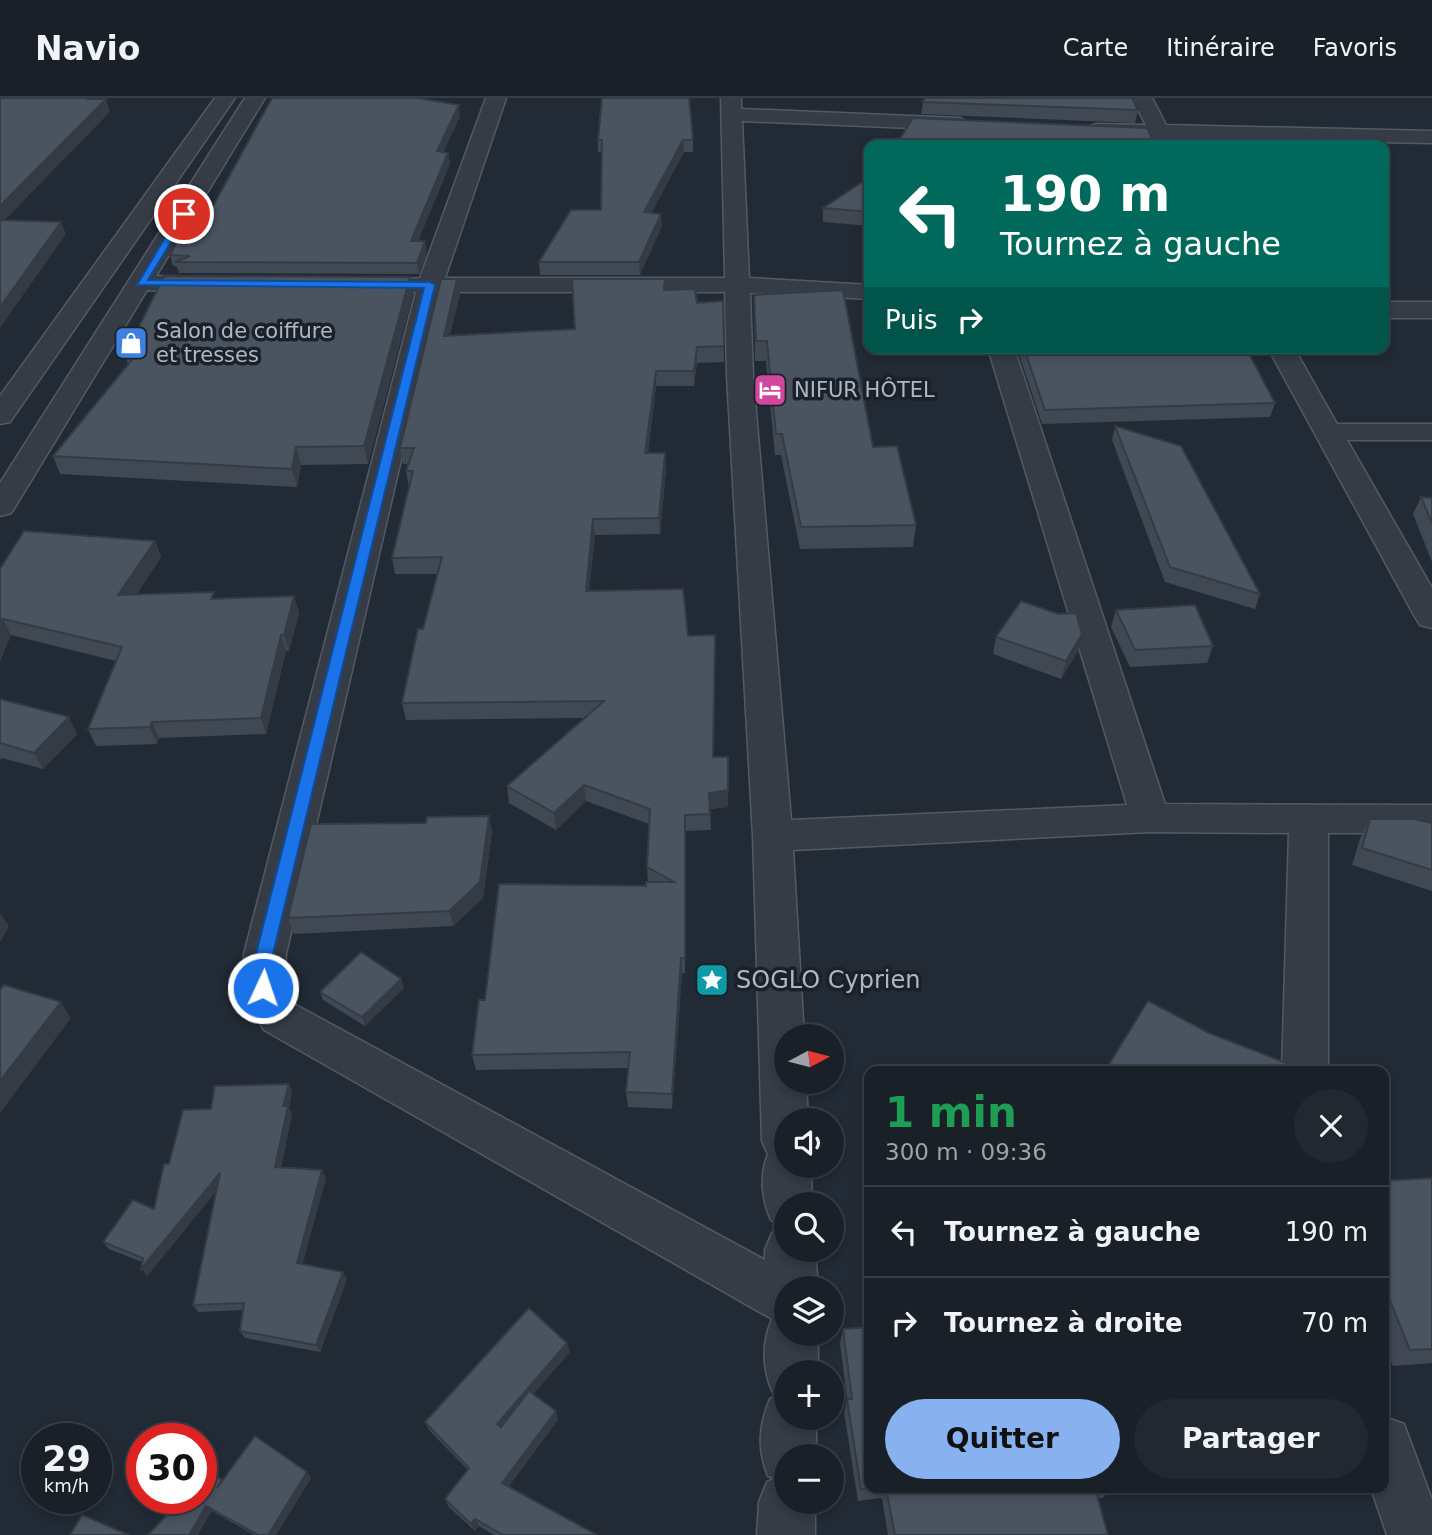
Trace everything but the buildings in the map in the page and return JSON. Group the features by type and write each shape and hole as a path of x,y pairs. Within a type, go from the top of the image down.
{"street":[{"path":"0,416 225,98"},
{"path":"0,508 255,98"},
{"path":"496,98 430,285 265,954 263,988 279,1017 774,1292"},
{"path":"1142,98 1163,139"},
{"path":"785,1108 773,836 736,285 731,106 980,125"},
{"path":"1076,129 1163,139 1432,137"},
{"path":"141,283 237,284"},
{"path":"389,285 736,285 864,292"},
{"path":"1389,310 1432,310"},
{"path":"1003,354 1150,818"},
{"path":"1285,354 1430,608"},
{"path":"1331,432 1432,432"},
{"path":"773,836 1150,818 1432,819"},
{"path":"1305,1066 1309,818"},
{"path":"1389,1458 1416,1535"},
{"path":"786,1535 787,1514"}],"place":[{"name":"Salon de coiffure et tresses","path":"131,343"},
{"name":"NIFUR HÔTEL","path":"770,390"},
{"name":"SOGLO Cyprien","path":"712,980"}],"route":[{"path":"184,214 141,283 430,285 265,954 263,988"}]}
